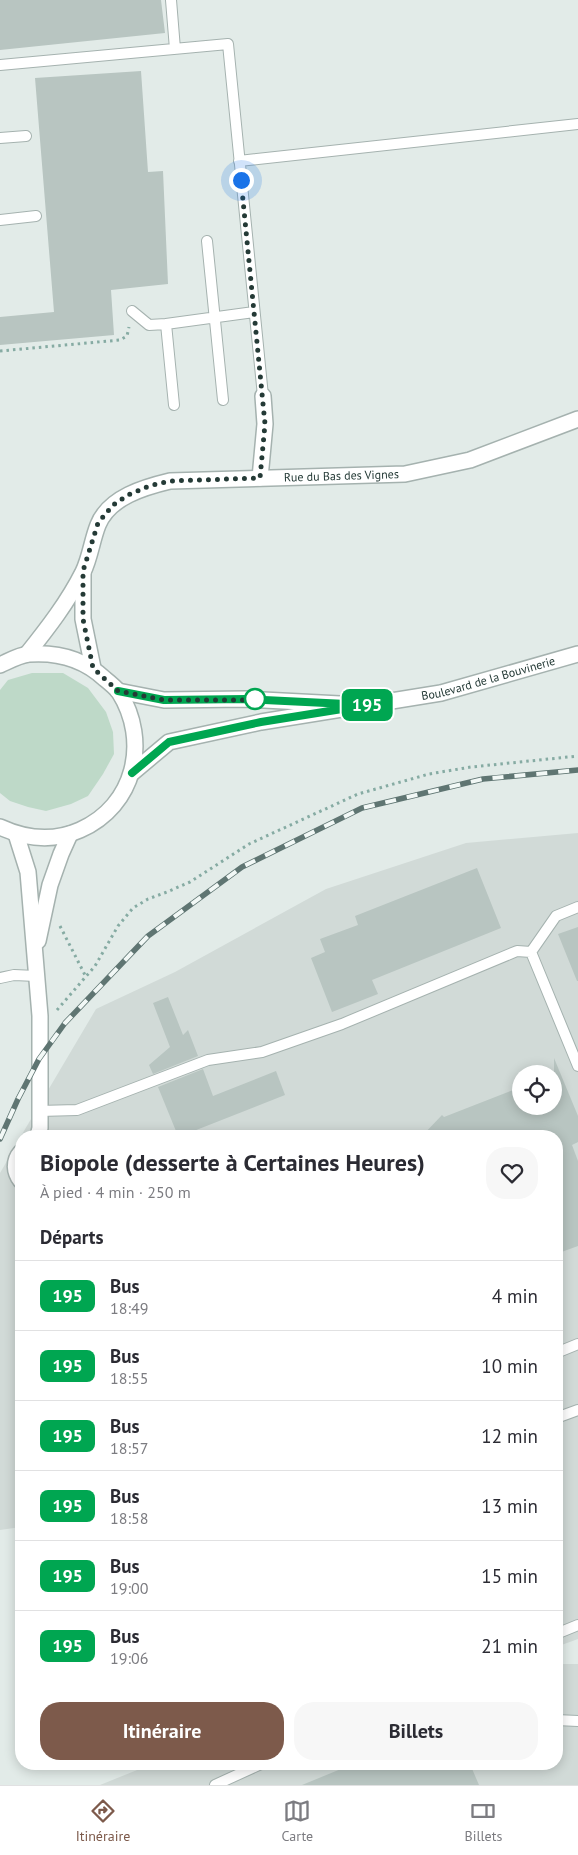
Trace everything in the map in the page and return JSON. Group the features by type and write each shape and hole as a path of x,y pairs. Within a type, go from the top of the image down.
{"street":[{"path":"260,478 265,424 263,396"},
{"name":"Rue du Bas des Vignes","path":"27,654 56,618 83,571 98,523 113,505 128,495 149,486 170,481 405,474 470,460 578,419"},
{"name":"Rue du Bas des Vignes","path":"83,571 83,619 93,668"},
{"path":"0,665 27,654 61,655 93,668 118,691 131,716 136,745 132,773 122,794 108,811 91,825 70,834 52,838 34,838 16,834 0,827"},
{"name":"Boulevard de la Bouvinerie","path":"132,773 169,742 261,722 441,692 578,654"},
{"name":"Boulevard de la Bouvinerie","path":"118,691 164,700 246,699 367,705"},
{"path":"16,834 28,872 40,1016 40,1130"},
{"path":"34,955 50,885 70,834"}],"lane":[{"path":"171,0 175,49"},
{"path":"0,65 228,44 263,396"},
{"path":"240,161 578,124"},
{"path":"0,138 26,136"},
{"path":"0,220 36,216"},
{"path":"207,241 222,400"},
{"path":"132,311 149,325 254,312"},
{"path":"166,324 174,405"},
{"path":"531,952 556,916 578,907"},
{"path":"40,1110 77,1110 208,1060 262,1052 342,1024 517,951 531,952"},
{"path":"531,952 578,1066"},
{"path":"0,978 14,975 36,976"},
{"path":"563,1349 578,1344"},
{"path":"563,1415 578,1410"},
{"path":"563,1631 578,1625"},
{"path":"563,1720 578,1721"},
{"path":"215,1785 248,1770"}],"path":[{"path":"0,351 120,340 127,336 130,324"},
{"path":"40,1016 51,1018 95,966 118,926 133,908 148,899 190,882 249,844 358,794 429,774 471,767 578,756"},
{"path":"60,924 86,977"}],"shaded area":[{"path":"578,833 578,1639 563,1644 563,1130 25,1130 96,1009 175,972 326,889 466,843"},
{"path":"15,1147 15,1528 0,1530 0,1173"},
{"path":"563,1664 578,1664 578,1785 100,1785 137,1770 563,1770"}],"green space":[{"path":"32,673 63,673 88,688 106,712 113,732 114,754 88,796 71,804 46,811 10,801 0,793 0,690 8,680"}],"building":[{"path":"0,0 161,0 165,33 0,50"},
{"path":"141,71 148,172 163,171 168,284 111,290 114,335 0,345 0,317 54,312 35,78"},
{"path":"477,868 501,928 372,980 378,994 332,1012 311,958 325,952 320,939 358,925 355,916"},
{"path":"578,927 578,981 577,981 558,934"},
{"path":"168,997 183,1035 188,1030 198,1056 153,1074 149,1065 170,1047 153,1003"},
{"path":"203,1069 213,1096 276,1071 285,1095 196,1130 176,1130 158,1087"},
{"path":"562,1077 578,1116 578,1142 572,1145 578,1161 578,1246 563,1251 563,1130 428,1130 442,1115 444,1117 512,1091 512,1115 562,1115"},
{"path":"338,1770 473,1770 479,1785 302,1785"}],"railway":[{"path":"0,1139 39,1059 65,1023 148,936 242,867 362,808 483,779 578,770"}],"bus line":[{"name":"195","path":"118,691 164,700 246,699 367,705 261,722 169,742 132,773"}],"route":[{"path":"241,180 265,424 260,478 170,481 149,486 128,495 113,505 98,523 83,571 83,619 93,668 118,691 164,700 263,700 255,699"}]}
